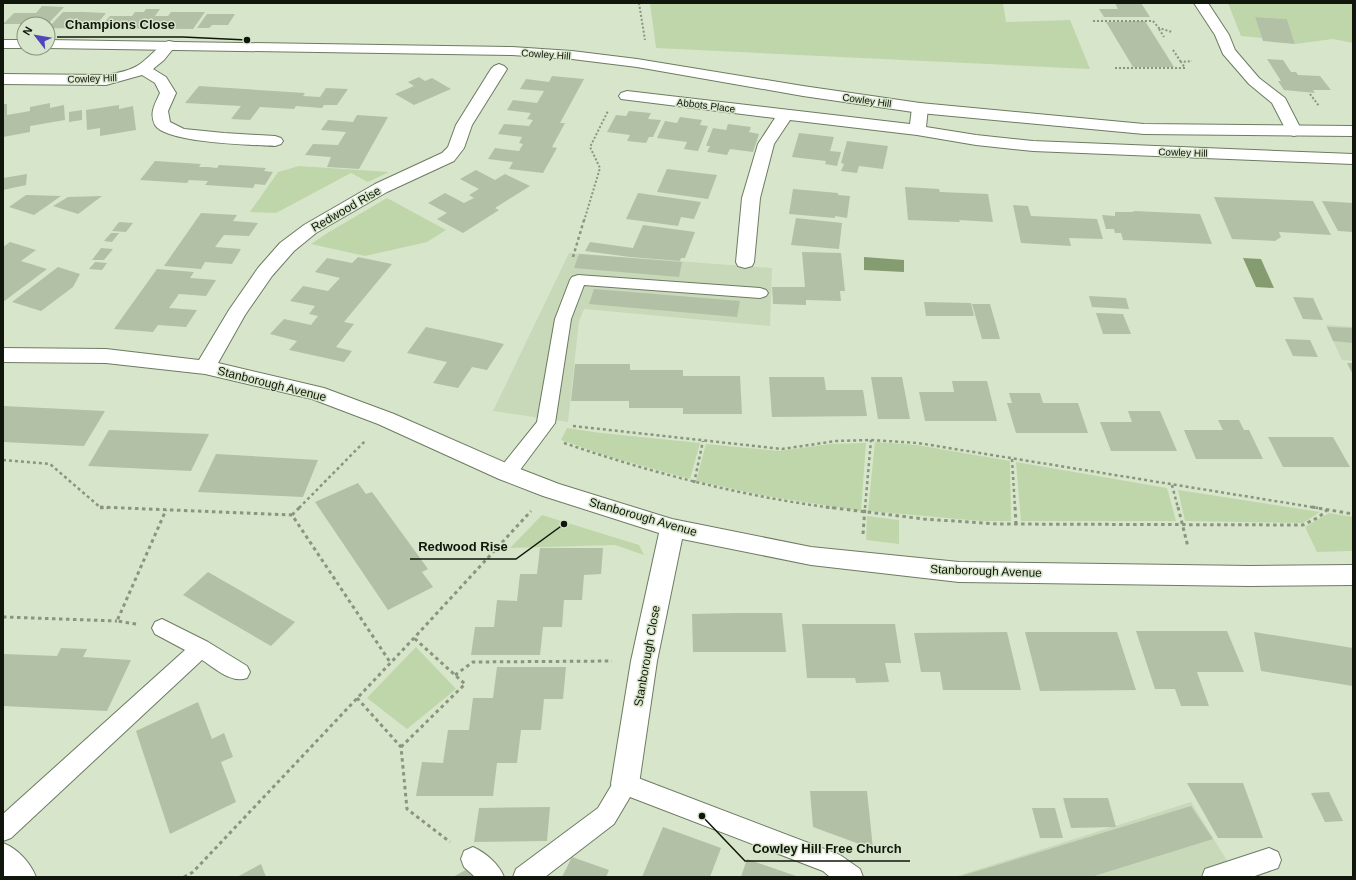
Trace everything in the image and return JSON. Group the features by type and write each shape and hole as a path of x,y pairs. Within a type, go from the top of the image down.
{"street":[{"path":"1200,3 1222,35 1228,51 1254,81 1279,101 1294,131"},
{"path":"3,44 16,44"},
{"name":"Cowley Hill","path":"56,44 512,51 572,55 637,63 803,91 920,108 1144,129 1353,131"},
{"name":"Cowley Hill","path":"3,79 106,80 124,76 143,69 159,57 169,45"},
{"path":"143,69 161,80 168,93 160,111 163,124 180,133 224,138 275,141"},
{"name":"Redwood Rise","path":"205,367 236,314 256,284 287,247 310,229 382,188 437,164 448,156 456,148 464,125 499,69"},
{"name":"Abbots Place","path":"627,96 917,130"},
{"path":"917,130 920,108"},
{"path":"745,262 751,198 766,144 785,115"},
{"name":"Cowley Hill","path":"917,130 976,140 1033,146 1353,159"},
{"name":"Stanborough Avenue","path":"3,355 106,356 205,367 317,393 386,419 507,473 551,490 672,528 811,556 959,572 1250,576 1353,575"},
{"name":"Stanborough Close","path":"625,784 644,661 672,528"},
{"path":"3,857 21,877"}],"lane":[{"path":"507,473 546,424 563,319 578,280 760,293"},
{"path":"162,628 201,648 239,672"},
{"path":"3,830 201,648"},
{"path":"526,877 606,816 625,784 830,863 851,877"},
{"path":"472,859 492,877"},
{"path":"1214,877 1269,860"}],"path":[{"path":"578,280 570,266 600,168 590,146 626,77 646,51 639,3"},
{"path":"1093,21 1153,21 1164,37"},
{"path":"1158,28 1172,32"},
{"path":"1115,68 1185,68 1173,50"},
{"path":"1181,62 1192,61"},
{"path":"572,426 703,441 782,448 836,441 871,440 918,443 1353,514"},
{"path":"863,536 871,440"},
{"path":"558,441 612,460 694,483 765,498 865,513 978,523 1303,525 1319,517 1327,510"},
{"path":"694,483 703,441"},
{"path":"3,460 50,464 101,508 292,515 362,444"},
{"path":"1012,459 1016,524"},
{"path":"1172,485 1189,550"},
{"path":"184,877 192,872 414,638 551,490"},
{"path":"117,621 166,510"},
{"path":"292,515 390,662"},
{"path":"3,617 117,621 162,628"},
{"path":"401,747 465,684 414,638"},
{"path":"455,675 473,662 584,662"},
{"path":"357,698 401,747 407,809 472,859"}],"shaded area":[{"path":"650,3 1003,3 1006,22 1070,20 1090,69 656,48"},
{"path":"1228,3 1353,3 1353,43 1333,39 1295,44 1287,19 1255,17 1262,38 1241,36"},
{"path":"299,166 389,172 368,182 351,173 276,213 250,212 278,172"},
{"path":"387,198 446,230 427,242 365,256 311,244 329,232"},
{"path":"569,253 772,268 770,326 584,309 579,321 568,422 493,411"},
{"path":"864,257 904,260 904,272 864,270"},
{"path":"1243,258 1261,259 1274,288 1256,287"},
{"path":"1326,325 1353,327 1353,361 1342,360"},
{"path":"567,428 700,443 690,479 610,457 561,440"},
{"path":"875,442 917,445 1010,461 1011,521 981,521 868,511"},
{"path":"866,443 861,511 761,495 696,481 706,444 779,451 830,444"},
{"path":"1016,462 1167,488 1176,521 1021,521"},
{"path":"1178,490 1320,512 1303,523 1185,521"},
{"path":"1329,513 1353,517 1353,551 1317,552 1305,527"},
{"path":"542,515 639,545 644,555 615,545 510,548"},
{"path":"867,516 899,520 899,544 866,540"},
{"path":"416,647 456,689 407,729 367,698"},
{"path":"1191,802 1237,877 954,877"}],"building":[{"path":"1115,3 1141,3 1150,17 1104,17 1099,9 1118,9"},
{"path":"42,6 64,7 56,16 16,16 16,24 3,24 14,13 36,13"},
{"path":"146,9 160,9 155,16 168,16 171,12 205,12 193,29 99,28 110,16 132,16 135,12 144,12"},
{"path":"63,12 106,13 93,29 56,28 56,19"},
{"path":"207,14 235,14 228,25 212,25 209,28 197,28"},
{"path":"1255,17 1287,19 1295,44 1263,41"},
{"path":"1145,21 1174,67 1133,67 1106,22"},
{"path":"1267,59 1283,60 1291,72 1296,72 1298,75 1320,76 1331,90 1313,90 1315,93 1284,90 1278,81 1281,81"},
{"path":"552,76 584,79 560,123 565,123 552,147 557,148 543,173 509,169 513,162 488,159 495,148 519,151 523,144 519,143 522,137 498,134 504,124 529,126 533,120 527,119 531,113 507,110 513,100 537,103 544,91 520,89 526,79 549,82"},
{"path":"419,77 425,81 432,78 451,89 414,105 395,94 414,86 408,82"},
{"path":"199,86 305,93 303,96 320,97 326,88 348,89 337,105 324,105 322,108 296,106 294,109 260,107 250,120 231,119 241,106 185,103"},
{"path":"50,103 50,108 64,105 65,120 30,126 30,132 3,137 3,104 7,104 7,115 30,111 30,107"},
{"path":"119,105 119,109 133,106 136,130 100,136 100,128 87,130 86,110"},
{"path":"82,110 82,120 69,122 69,112"},
{"path":"629,111 651,113 648,119 661,120 653,137 649,137 646,143 627,141 630,135 607,132 616,115 626,116"},
{"path":"357,115 388,117 359,169 327,167 331,157 305,155 313,144 338,145 346,132 321,130 328,120 353,122"},
{"path":"680,117 702,120 700,125 708,126 698,151 684,149 687,142 657,138 665,121 677,123"},
{"path":"728,124 751,127 749,132 759,134 753,152 730,149 727,155 707,152 710,146 706,146 713,128 726,130"},
{"path":"799,133 834,137 830,151 841,152 837,166 825,164 826,161 792,157"},
{"path":"847,141 888,146 883,169 859,166 857,173 841,171 844,164 841,163"},
{"path":"155,161 201,164 199,167 217,168 219,165 266,168 264,171 273,172 265,185 255,184 253,188 205,185 208,181 189,180 187,183 140,180"},
{"path":"667,169 717,175 708,199 657,192"},
{"path":"476,170 495,180 505,174 530,186 495,208 499,210 463,233 437,219 447,213 428,203 445,193 464,203 474,198 469,195 479,189 460,179"},
{"path":"27,174 26,185 3,190 3,178"},
{"path":"905,187 939,189 940,192 988,194 993,222 908,220"},
{"path":"793,189 838,193 838,195 850,196 847,218 789,214"},
{"path":"638,193 701,202 694,219 681,217 678,226 626,219"},
{"path":"26,195 61,196 34,215 9,207"},
{"path":"102,196 78,214 53,206 68,197"},
{"path":"1214,197 1313,201 1331,235 1279,232 1281,237 1275,241 1232,239"},
{"path":"1322,201 1353,203 1353,232 1338,231"},
{"path":"1013,205 1028,206 1031,216 1097,219 1103,239 1069,238 1071,246 1021,243"},
{"path":"1133,211 1200,214 1212,244 1123,240 1121,233 1115,233 1114,229 1106,229 1102,215 1115,216 1115,212 1134,212"},
{"path":"201,213 237,215 233,221 258,223 249,236 224,235 215,247 241,249 232,264 205,262 201,269 164,266"},
{"path":"796,218 842,223 839,249 791,245"},
{"path":"119,222 133,223 126,232 112,231"},
{"path":"643,225 695,232 685,258 681,258 680,261 630,257 585,251 590,242 633,248"},
{"path":"111,233 119,233 112,242 104,241"},
{"path":"10,242 36,250 21,261 47,269 3,302 3,247"},
{"path":"101,248 113,249 104,260 92,260"},
{"path":"802,252 841,253 845,291 840,291 841,301 806,300 806,305 773,304 772,287 805,287"},
{"path":"579,254 682,262 679,277 574,268"},
{"path":"358,257 392,264 344,322 354,324 336,347 352,351 344,362 289,350 297,341 270,334 284,319 311,325 318,316 309,314 315,306 290,301 303,286 328,291 340,278 315,272 327,258 352,263"},
{"path":"95,262 107,263 102,270 89,269"},
{"path":"58,267 80,274 73,287 41,311 12,302"},
{"path":"157,269 194,272 190,278 216,280 206,296 179,294 169,308 197,310 186,327 158,325 153,332 114,329"},
{"path":"594,289 740,301 737,317 589,304"},
{"path":"1089,296 1126,298 1129,309 1092,307"},
{"path":"1293,297 1313,298 1323,320 1303,319"},
{"path":"924,302 971,303 974,316 926,316"},
{"path":"972,304 990,304 1000,339 982,339"},
{"path":"1096,313 1123,314 1131,334 1103,334"},
{"path":"426,327 504,344 487,370 472,367 458,388 433,383 447,362 407,353"},
{"path":"1327,327 1353,328 1353,343 1333,341"},
{"path":"1285,339 1310,340 1318,357 1293,356"},
{"path":"1347,363 1353,363 1353,375"},
{"path":"575,364 630,364 630,370 683,370 683,376 740,376 742,414 683,414 683,408 629,408 629,401 571,401"},
{"path":"769,377 824,377 826,390 863,390 867,416 772,417"},
{"path":"871,377 902,377 910,419 878,419"},
{"path":"952,381 987,381 997,421 925,421 919,392 954,392"},
{"path":"1009,393 1040,393 1043,403 1078,403 1088,433 1016,433 1007,403 1012,403"},
{"path":"3,406 105,411 84,446 3,442"},
{"path":"1128,411 1160,411 1177,451 1111,451 1100,422 1132,422"},
{"path":"1218,420 1239,420 1244,430 1249,430 1263,459 1196,459 1184,430 1223,430"},
{"path":"109,430 209,434 191,471 88,466"},
{"path":"1268,437 1333,437 1350,467 1283,467"},
{"path":"216,454 318,460 303,497 198,492"},
{"path":"358,483 366,494 372,492 428,569 422,572 433,587 388,610 315,502"},
{"path":"540,548 603,548 601,574 584,575 582,600 564,600 562,627 543,627 540,655 471,655 475,627 494,627 497,600 517,601 520,574 537,574"},
{"path":"208,572 295,622 271,646 183,595"},
{"path":"782,613 786,652 693,652 692,614"},
{"path":"802,624 895,624 901,663 885,663 889,682 856,683 855,678 807,678"},
{"path":"1136,631 1227,631 1244,672 1197,672 1209,706 1181,706 1175,689 1155,689"},
{"path":"1007,632 1021,690 943,690 940,672 921,672 914,633"},
{"path":"1025,632 1117,632 1136,690 1040,691"},
{"path":"1254,632 1353,648 1353,686 1261,671"},
{"path":"61,648 87,649 83,657 131,660 107,711 3,706 3,654 57,656"},
{"path":"497,667 566,667 563,699 544,699 541,730 521,730 517,763 497,763 493,796 416,796 422,762 443,763 448,730 469,730 473,698 493,698"},
{"path":"198,702 212,739 224,733 233,757 221,762 236,802 170,834 136,731"},
{"path":"1187,783 1243,783 1263,838 1218,838"},
{"path":"810,791 867,791 873,849 813,827"},
{"path":"1329,792 1343,821 1325,822 1311,793"},
{"path":"1063,798 1108,798 1116,827 1071,828"},
{"path":"1191,806 1213,839 1091,877 958,877"},
{"path":"550,807 547,841 474,842 479,808"},
{"path":"1032,808 1055,808 1063,838 1040,838"},
{"path":"663,827 721,848 710,877 642,877"},
{"path":"572,857 609,870 606,877 562,877"},
{"path":"747,859 799,877 741,877"},
{"path":"261,864 266,877 237,877"},
{"path":"471,867 476,877 453,877"}],"place":[{"name":"Champions Close","path":"247,40"},
{"name":"Redwood Rise","path":"564,524"},
{"name":"Cowley Hill Free Church","path":"702,816"}]}
